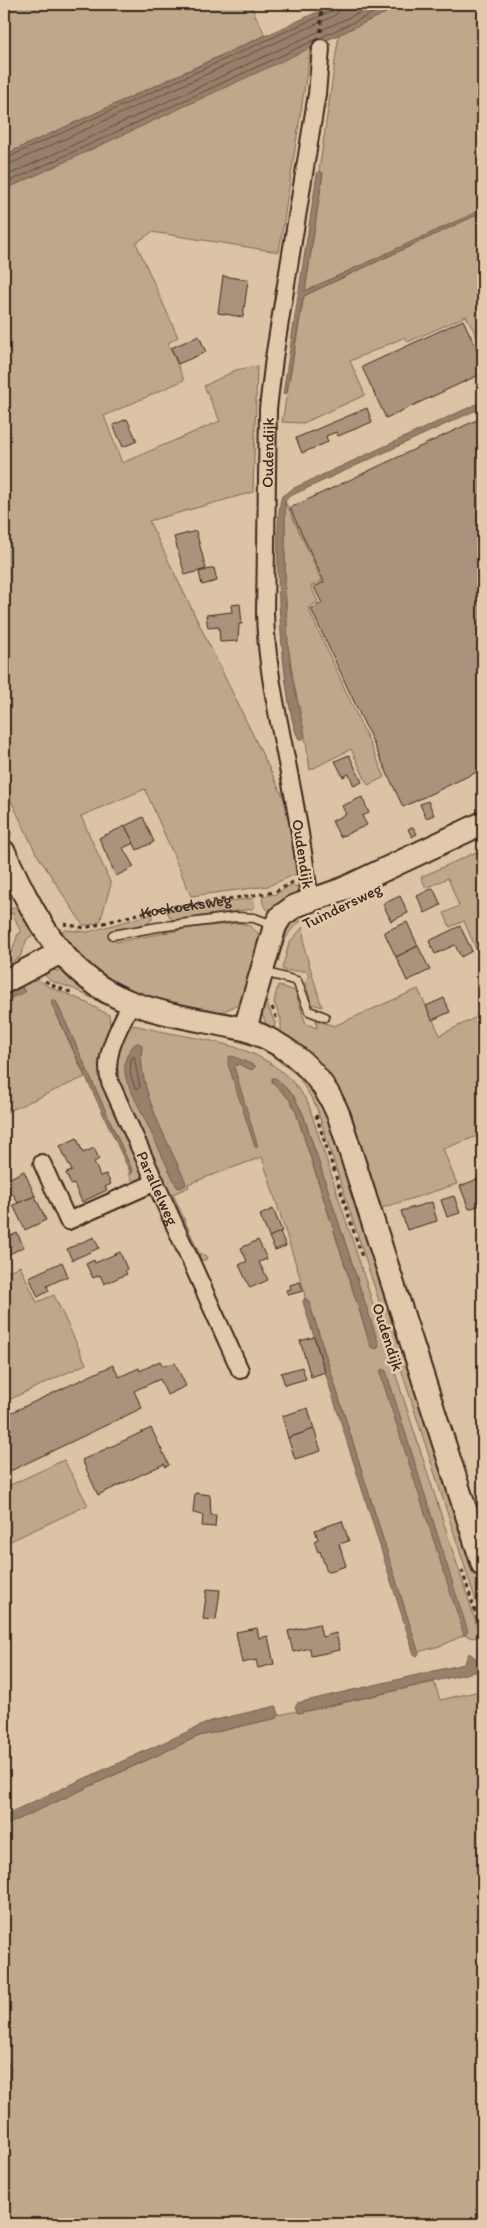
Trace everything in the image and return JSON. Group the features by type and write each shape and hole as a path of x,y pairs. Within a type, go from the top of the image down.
{"street":[{"name":"Oudendijk","path":"309,890 299,826 272,687 266,638 268,409 274,358 317,94 321,48"},
{"name":"Tuindersweg","path":"245,1029 269,974 275,926 284,913 309,890 343,889 483,823"},
{"path":"4,852 36,915 61,952 78,971 99,988 131,1003 245,1029"},
{"path":"4,982 61,952"},
{"name":"Parallelweg","path":"131,1003 109,1054 107,1071 240,1370"},
{"name":"Oudendijk","path":"245,1029 274,1041 289,1050 314,1072 329,1093 339,1116 483,1565"},
{"path":"42,1162 68,1221 156,1182"}],"lane":[{"name":"Koekoeksweg","path":"113,936 158,927 236,917 254,918 275,926"},
{"path":"269,974 297,982 309,1011 325,1017"}],"path":[{"path":"320,4 321,48"},
{"name":"Koekoeksweg","path":"64,924 85,928 153,910 275,892 291,882 309,890"},
{"path":"269,974 270,998 278,1022 274,1041"},
{"path":"313,1108 362,1258"},
{"path":"459,1560 483,1636"}],"shaded area":[{"path":"4,4 250,4 265,35 4,155"},
{"path":"405,4 483,4 483,209 305,291 323,173 319,171 339,34"},
{"path":"311,46 279,252 152,232 136,243 178,337 168,343 184,380 104,416 122,463 220,421 204,386 236,370 257,366 253,492 149,521 289,809 296,874 268,886 191,896 145,789 81,816 111,884 100,922 83,925 36,853 4,786 4,190"},
{"path":"483,212 483,342 481,344 466,316 408,342 405,337 350,361 365,395 303,423 282,422 304,296"},
{"path":"285,501 322,581 311,586 318,602 308,608 385,777 368,785 351,749 310,770 288,646 285,583"},
{"path":"483,849 483,965 464,921 450,927 444,913 459,906 448,878 426,888 421,877"},
{"path":"291,885 298,887 296,896 270,911 266,908 263,903 263,896 276,894"},
{"path":"253,898 255,906 252,909 172,920 167,912 168,910"},
{"path":"14,907 19,908 34,934 27,939 20,957 4,966 4,955 12,951 18,934 21,933 13,913 9,914 8,911"},
{"path":"309,910 309,917 295,926 286,938 276,967 272,967 283,933 294,920"},
{"path":"152,914 152,919 147,924 107,934 116,942 191,928 238,923 248,925 258,933 260,943 242,1000 236,1006 220,1012 131,994 85,965 59,931 88,932"},
{"path":"303,927 305,951 322,1007 312,1004 305,983 309,977 307,971 287,971 282,969 289,943"},
{"path":"46,970 63,971 103,1004 74,989 51,981 43,974"},
{"path":"35,974 47,986 82,1000 109,1015 110,1024 104,1088 106,1094 111,1095 146,1177 134,1184 129,1174 133,1172 56,1001 51,1002 85,1077 4,1113 4,1001 24,992 22,987 4,996 4,987"},
{"path":"278,985 295,991 306,1024 317,1028 316,1020 334,1026 418,989 440,1035 483,1014 483,1134 443,1149 457,1184 379,1209 371,1184 281,1034 281,1019 274,1002"},
{"path":"268,987 267,1004 275,1023 274,1030 266,1024 261,1012"},
{"path":"151,1019 238,1036 263,1049 224,1037 145,1021"},
{"path":"134,1025 208,1040 253,1054 274,1066 292,1081 308,1103 480,1635 473,1638 464,1635 443,1645 418,1652 309,1302 305,1299 304,1290 262,1157 188,1184 189,1187 173,1194 199,1253 206,1256 207,1259 198,1261 136,1132 113,1067 123,1035","holes":["142,1046 141,1062 149,1098 155,1116 186,1183 184,1186 125,1074 126,1057","276,1078 293,1095 303,1114 379,1347 371,1347 296,1112 290,1100 272,1082"]},
{"path":"271,1052 300,1072 328,1113 483,1591 483,1623 316,1106 298,1076 271,1055"},
{"path":"20,1266 37,1302 54,1295 86,1364 4,1402 4,1273"},
{"path":"64,1460 88,1505 4,1544 4,1488"},
{"path":"434,1682 440,1700 480,1691 483,1696 483,2224 313,2224 284,2218 281,2224 4,2224 4,2121 11,2068 4,2060 4,1826 199,1736 277,1718 279,1715 297,1711 298,1713"}],"water":[{"path":"335,4 405,4 4,190 4,155"},
{"path":"319,171 323,173 305,291 483,209 483,212 305,295 287,392 283,394 317,174"},
{"path":"483,401 483,407 288,497 285,501 285,583 288,646 305,735 303,739 299,739 293,722 288,694 280,619 278,543 282,496 294,488"},
{"path":"22,987 25,992 4,1001 4,996"},
{"path":"53,999 56,1001 133,1172 131,1174 51,1002"},
{"path":"136,1043 142,1046 141,1062 144,1079 155,1115 185,1181 186,1185 180,1188 177,1187 127,1082 125,1071 127,1056"},
{"path":"232,1056 256,1066 252,1070 238,1064 234,1067 258,1147 255,1147 228,1064 229,1057"},
{"path":"272,1078 276,1078 293,1095 303,1114 379,1345 377,1349 371,1347 296,1112 290,1100 272,1082"},
{"path":"304,1299 307,1299 309,1302 419,1654 417,1656 414,1654 303,1302"},
{"path":"382,1369 386,1371 468,1632 464,1635 380,1373"},
{"path":"469,1653 483,1663 483,1670 298,1713 295,1707 297,1703 464,1664"},
{"path":"276,1706 279,1714 277,1718 199,1736 4,1826 4,1815 211,1721"},
{"path":"4,2060 9,2063 11,2068 4,2121"}],"building":[{"path":"223,276 248,280 243,317 218,313"},
{"path":"463,320 483,362 483,373 386,418 362,367"},
{"path":"199,336 206,352 178,364 171,348"},
{"path":"483,377 483,384 481,385 478,379"},
{"path":"367,408 372,422 338,436 336,432 326,436 328,442 302,453 296,438"},
{"path":"483,417 483,769 403,807 311,609 322,603 314,587 324,582 290,508"},
{"path":"127,419 137,441 123,447 113,425"},
{"path":"196,531 206,569 185,575 174,537"},
{"path":"214,568 217,581 202,585 199,572"},
{"path":"240,604 242,624 239,624 238,641 220,642 219,627 208,628 206,615 232,612 231,605"},
{"path":"349,755 362,782 354,786 349,774 343,777 335,761"},
{"path":"362,797 369,813 362,816 367,825 340,837 332,821 346,814 342,806"},
{"path":"428,801 434,815 426,818 420,804"},
{"path":"143,817 154,842 137,850 125,826"},
{"path":"125,826 134,843 123,848 134,867 116,876 99,838"},
{"path":"413,827 417,834 412,837 408,829"},
{"path":"433,888 441,905 425,913 417,896"},
{"path":"400,896 408,913 391,921 383,904"},
{"path":"407,922 418,946 396,957 384,932"},
{"path":"460,926 472,951 461,957 455,945 435,954 429,941"},
{"path":"418,946 430,970 407,981 396,957"},
{"path":"444,998 450,1012 432,1020 426,1006"},
{"path":"77,1138 83,1153 94,1148 99,1159 94,1162 100,1176 106,1174 111,1184 105,1187 107,1190 82,1202 74,1184 71,1185 66,1173 72,1171 60,1146"},
{"path":"24,1171 35,1196 18,1203 13,1194 9,1196 4,1181"},
{"path":"483,1177 483,1204 469,1209 460,1186"},
{"path":"35,1196 46,1220 25,1230 13,1205"},
{"path":"454,1196 460,1213 447,1217 441,1200"},
{"path":"432,1202 437,1221 407,1230 401,1211"},
{"path":"273,1209 282,1231 269,1237 260,1215"},
{"path":"280,1232 286,1246 275,1250 269,1237"},
{"path":"17,1233 24,1247 5,1256 4,1239"},
{"path":"94,1237 99,1248 72,1260 67,1249"},
{"path":"258,1240 267,1259 259,1262 268,1280 250,1288 239,1265 247,1261 241,1248"},
{"path":"120,1252 127,1269 125,1270 127,1274 104,1284 100,1275 93,1278 86,1264 94,1260 95,1263"},
{"path":"62,1262 68,1276 47,1286 49,1291 38,1297 29,1277"},
{"path":"300,1282 303,1291 288,1295 286,1290 291,1289 290,1285"},
{"path":"314,1337 325,1372 311,1377 300,1341"},
{"path":"160,1361 163,1366 175,1363 186,1386 167,1395 160,1379 134,1391 142,1408 4,1474 4,1416 113,1365 119,1377 139,1368 140,1371"},
{"path":"302,1367 306,1379 285,1385 281,1373"},
{"path":"308,1408 314,1429 288,1438 282,1416"},
{"path":"151,1428 169,1465 166,1467 164,1464 98,1495 82,1460"},
{"path":"314,1429 321,1451 295,1459 288,1438"},
{"path":"195,1493 210,1495 211,1515 216,1515 215,1527 202,1526 203,1515 193,1513"},
{"path":"342,1521 349,1541 339,1544 346,1566 327,1572 320,1551 318,1552 314,1541 318,1539 315,1530"},
{"path":"207,1589 220,1590 216,1620 203,1619"},
{"path":"319,1624 322,1637 336,1633 340,1650 311,1656 310,1648 293,1652 288,1631"},
{"path":"257,1628 259,1638 268,1636 274,1664 258,1668 256,1660 242,1663 236,1632"}]}
